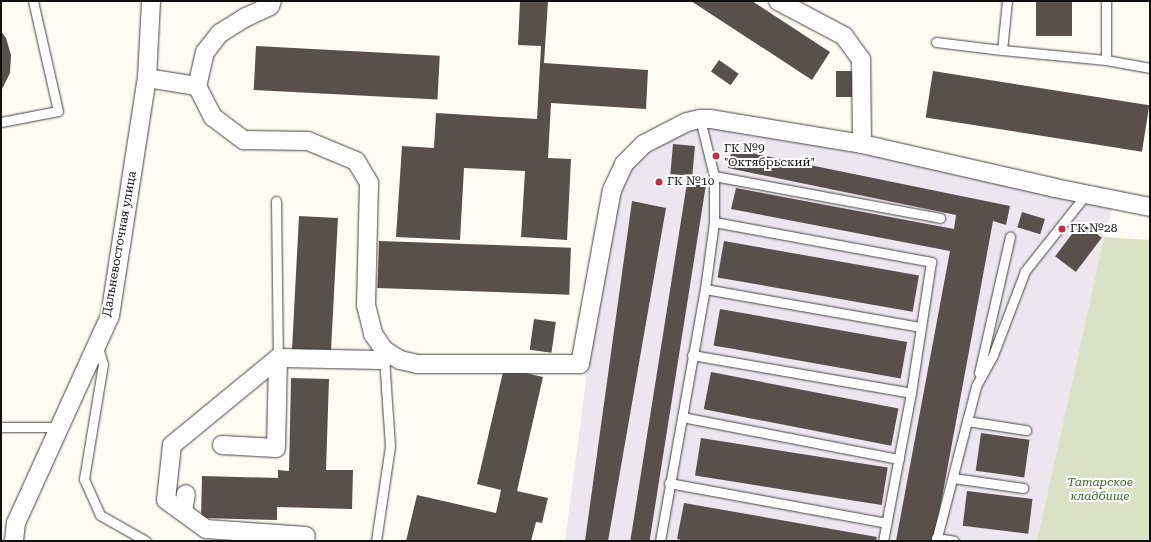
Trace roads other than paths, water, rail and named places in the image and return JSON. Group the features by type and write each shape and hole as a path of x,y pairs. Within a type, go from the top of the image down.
{"street":[{"name":"Дальневосточная улица","path":"14,541 16,523 110,316 147,78 151,1"},
{"path":"272,1 270,6 246,17 220,33 205,52 197,86 213,117 244,140 308,141 356,161 369,183 366,305 372,334 384,355"},
{"path":"784,3 844,36 861,59 862,144"},
{"path":"147,78 197,86"},
{"path":"306,536 206,529 166,500 172,445 278,358 384,355 417,364 580,364 612,190 624,164 644,144 688,122 711,119 862,144 1055,188 1150,206"},
{"path":"222,445 276,448 278,358"},
{"path":"183,512 186,494"}],"lane":[{"path":"1,122 58,110 33,1"},
{"path":"1002,50 1007,1"},
{"path":"1106,1 1106,60"},
{"path":"936,42 1106,60 1150,68"},
{"path":"660,541 669,483 705,289 714,222 714,176 700,120"},
{"path":"714,176 940,218"},
{"path":"976,386 992,355 1025,271 1087,193"},
{"path":"276,201 278,358"},
{"path":"714,222 931,262 911,393 883,541"},
{"path":"954,541 936,539 976,386 1010,236"},
{"path":"705,289 920,327"},
{"path":"97,344 103,364 84,479 100,515 146,541"},
{"path":"376,541 390,446 384,355"},
{"path":"692,355 911,393"},
{"path":"682,417 899,459"},
{"path":"967,421 1026,430"},
{"path":"1,427 59,427"},
{"path":"953,478 1023,488"},
{"path":"669,483 886,523"}],"place":[{"name":"ГК №9 \"Октябрьский\"","path":"716,156"},
{"name":"ГК №10","path":"659,182"},
{"name":"ГК №28","path":"1062,229"}],"park label":[{"name":"Татарское кладбище","path":"1100,490"}]}
